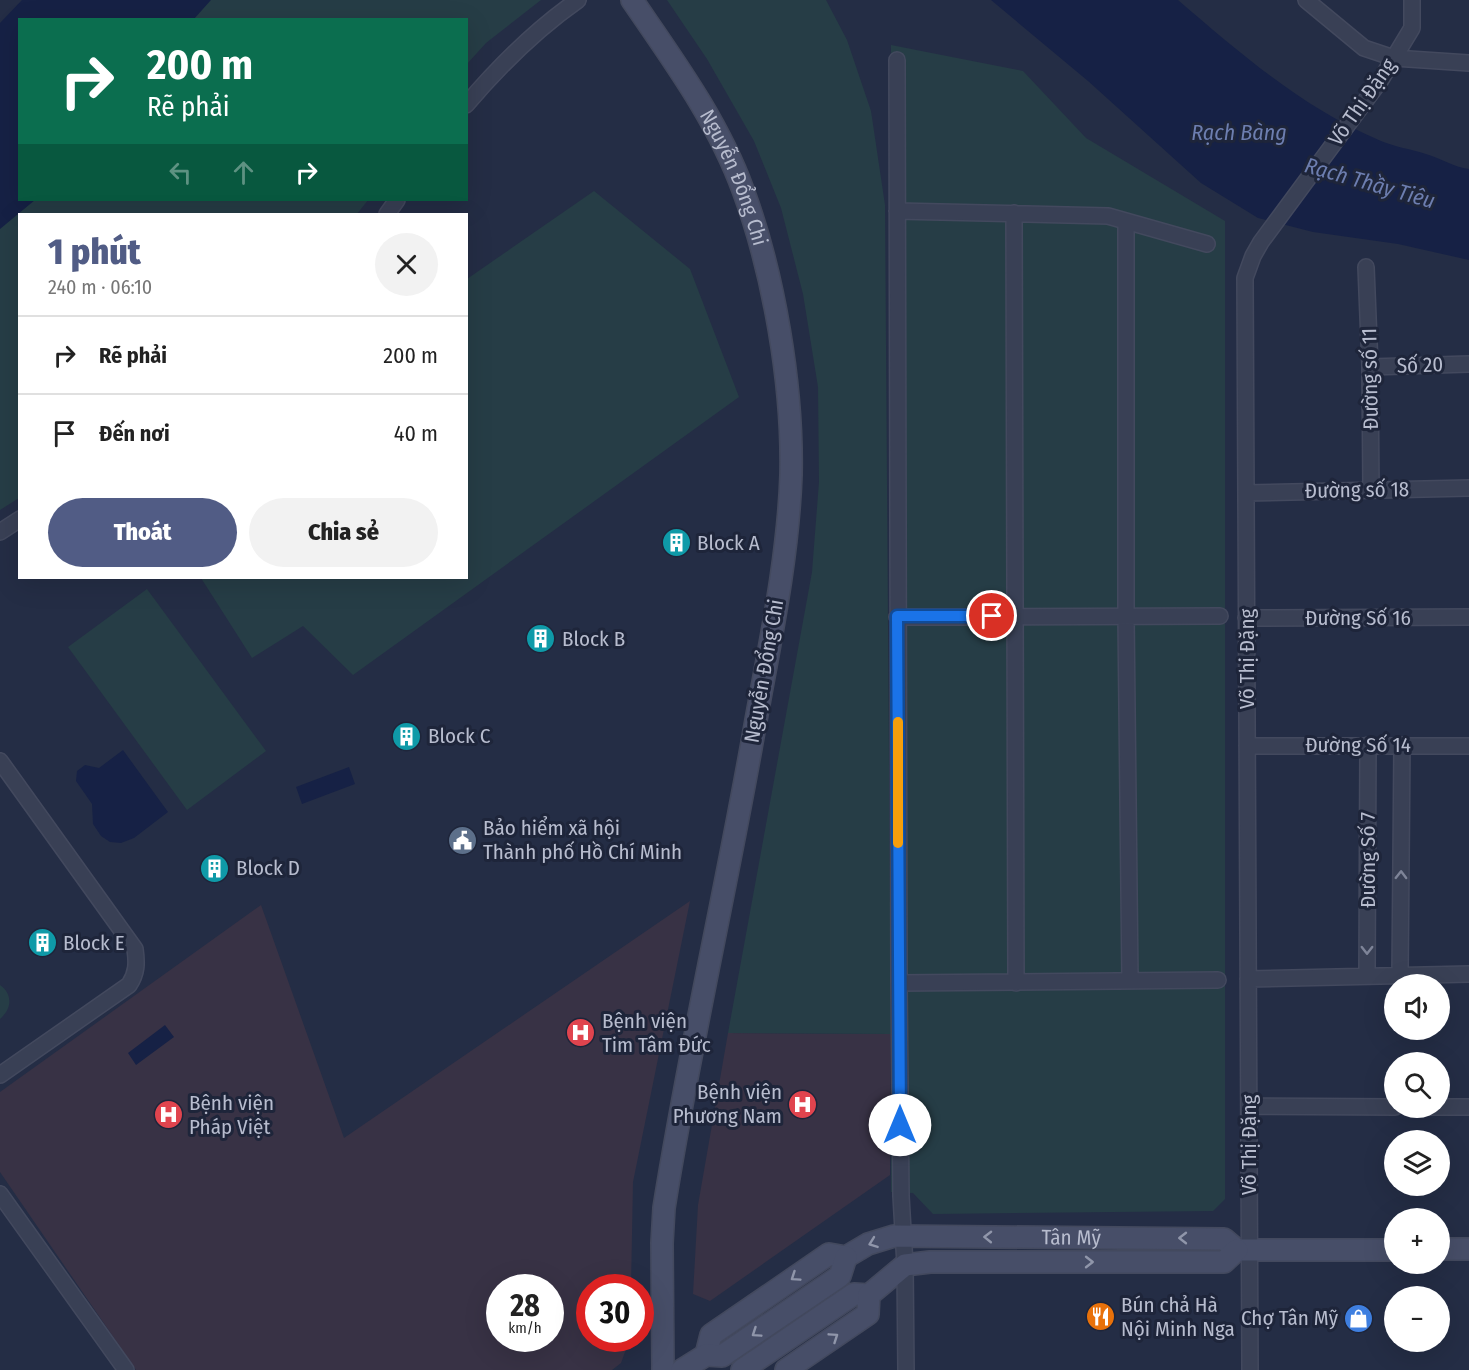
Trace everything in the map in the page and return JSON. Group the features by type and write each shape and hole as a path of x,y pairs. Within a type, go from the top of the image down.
{"main road":[{"name":"Nguyễn Đổng Chi","path":"632,0 685,78 719,138 742,186 756,227 782,349 791,475 781,573 744,785 664,1208 663,1370"},
{"name":"Tân Mỹ","path":"682,1370 706,1355 722,1356 840,1276 846,1257 868,1244 903,1236 1224,1239 1243,1250 1384,1250"},
{"path":"1062,1238 1062,1262"},
{"path":"1450,1249 1469,1249"},
{"name":"Tân Mỹ","path":"904,1265 930,1262 1224,1262 1243,1250"},
{"path":"742,1370 854,1294 869,1295 904,1265"},
{"path":"786,1370 868,1314 869,1295"}],"street":[{"path":"468,103 538,30 578,0"},
{"path":"1306,0 1364,48 1394,57 1469,63"},
{"name":"Võ Thị Đặng","path":"1250,1370 1243,1250 1249,1106 1245,278 1261,242 1380,81 1412,28 1412,0"},
{"path":"897,60 899,983 906,1370"},
{"path":"897,211 1108,216 1207,244"},
{"path":"1014,213 1016,983"},
{"path":"1126,222 1126,617 1130,981"},
{"name":"Đường số 11","path":"1366,267 1371,367 1371,490"},
{"name":"Số 20","path":"1371,367 1469,364"},
{"name":"Đường số 18","path":"1246,493 1469,488"},
{"path":"0,532 18,520"},
{"path":"897,616 1220,616"},
{"name":"Đường Số 16","path":"1246,618 1469,617"},
{"name":"Đường Số 7","path":"1367,976 1368,745"},
{"name":"Đường Số 7","path":"1400,974 1402,745"},
{"name":"Đường Số 14","path":"1247,746 1469,746"},
{"path":"0,761 135,949 137,961 136,975 129,985 0,1075"},
{"path":"1450,975 1469,974"},
{"path":"1248,979 1384,976"},
{"path":"899,983 1218,980"},
{"path":"1249,1106 1384,1107"},
{"path":"1450,1107 1469,1107"},
{"path":"0,1194 126,1370"}],"shaded area":[{"path":"170,0 541,0 486,43 468,63 468,18 153,18"},
{"path":"667,0 826,0 847,40 871,111 885,205 890,905 891,45 1023,71 1086,138 1225,221 1225,1199 1213,1211 933,1214 913,1193 891,1192 891,1034 728,1033 812,572 819,482 818,387 803,294 781,208 754,141 707,59"},
{"path":"0,179 18,198 18,201 367,201 358,213 18,213 18,499 0,510"},
{"path":"594,191 690,269 739,397 353,675 303,626 252,658 202,579 468,579 468,278"},
{"path":"147,589 266,751 187,810 68,647"},
{"path":"690,901 633,1182 631,1274 576,1274 576,1352 625,1352 621,1363 612,1370 136,1370 0,1172 0,1092 261,905 344,1138"},
{"path":"0,985 9,997 9,1006 0,1019"},
{"name":"Bệnh viện Phương Nam","path":"728,1033 891,1034 890,1175 710,1301 693,1294 698,1205"}],"water":[{"path":"22,0 211,0 195,18 18,18 18,201 34,201 0,229 0,23"},
{"name":"Rạch Bàng","path":"991,0 1178,0 1274,79 1326,113 1381,141 1469,169 1469,260 1398,244 1313,232 1258,218 1201,183 1088,81"},
{"path":"123,750 168,812 134,838 121,843 110,842 101,836 93,824 92,804 76,781 77,771 85,765 99,768"},
{"path":"349,767 355,784 302,804 296,787"},
{"path":"165,1025 174,1037 136,1065 128,1053"}],"slow traffic":[{"path":"898,722 898,843"}],"place":[{"name":"Block A","path":"676,543"},
{"name":"Block B","path":"541,639"},
{"name":"Block C","path":"407,736"},
{"name":"Bảo hiểm xã hội Thành phố Hồ Chí Minh","path":"462,840"},
{"name":"Block D","path":"215,868"},
{"name":"Block E","path":"42,943"},
{"name":"Bệnh viện Tim Tâm Đức","path":"581,1033"},
{"name":"Bệnh viện Phương Nam","path":"803,1104"},
{"name":"Bệnh viện Pháp Việt","path":"168,1115"},
{"name":"Bún chả Hà Nội Minh Nga","path":"1100,1317"},
{"name":"Chợ Tân Mỹ","path":"1359,1318"}],"route":[{"path":"900,1125 897,616 992,616"}],"water label":[{"name":"Rạch Thầy Tiêu","path":"1370,183"}]}
